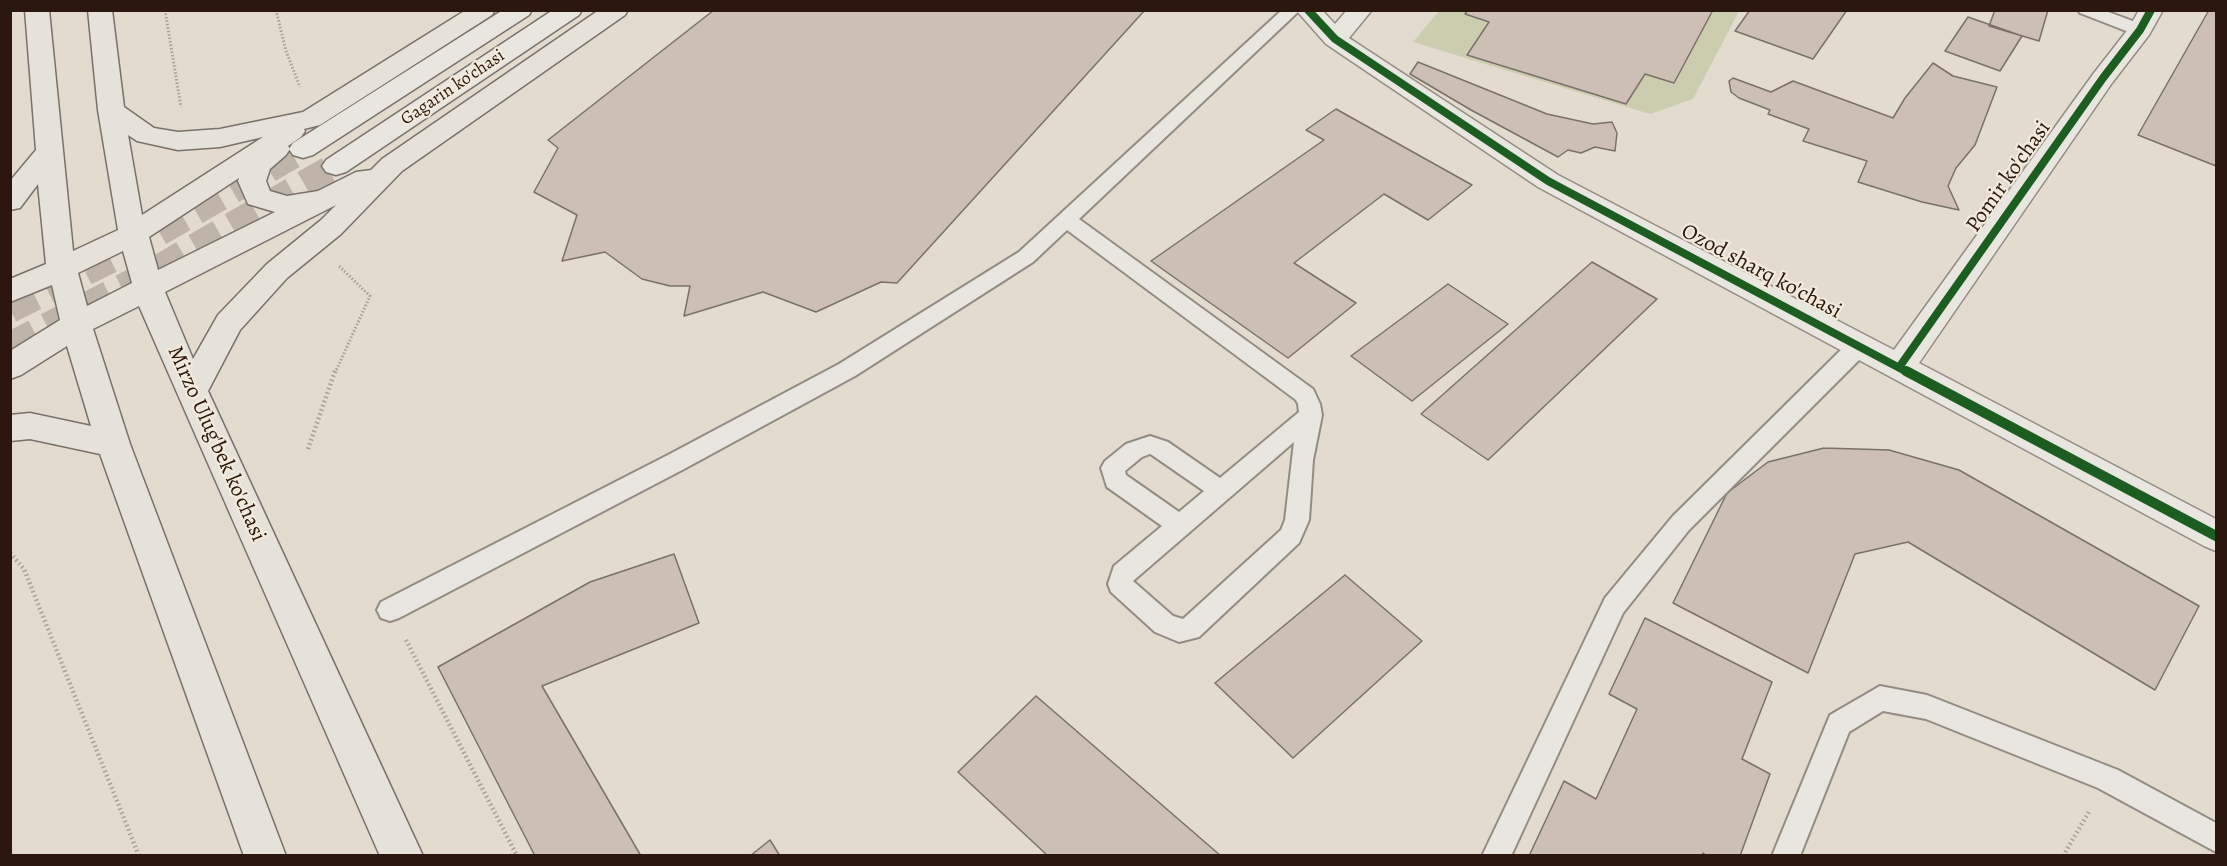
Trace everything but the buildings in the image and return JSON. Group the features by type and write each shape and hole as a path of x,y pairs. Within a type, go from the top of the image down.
{"main road":[{"path":"37,10 58,252 62,269 113,444 265,855"},
{"name":"Mirzo Ulug'bek ko'chasi","path":"100,10 111,110 128,216 154,307 402,855"},
{"path":"10,291 134,234 483,10"},
{"path":"10,367 77,324 149,290 392,165 616,10"},
{"path":"111,110 146,135 178,141 220,138 311,119"},
{"path":"311,119 258,165 252,181 258,197 286,206 321,197 392,165"},
{"path":"10,201 50,150"},
{"path":"192,391 229,323 276,271 331,227 392,165"},
{"path":"10,428 30,426 113,444"}],"street":[{"name":"Gagarin ko'chasi","path":"303,149 520,10"},
{"name":"Gagarin ko'chasi","path":"336,166 570,10"},
{"name":"Ozod sharq ko'chasi","path":"1308,10 1335,39 1548,181 2217,536"},
{"path":"1335,39 1360,10"},
{"name":"Pomir ko'chasi","path":"1900,366 2146,20"}],"lane":[{"path":"390,610 676,462 847,370 1026,257 1292,10"},
{"path":"2086,10 2146,20"},
{"path":"1066,220 1305,396 1311,415 1302,460 1297,520 1291,536 1190,629 1179,631 1164,624 1120,584 1120,578 1179,525 1311,415"},
{"path":"1496,855 1614,606 1681,523 1858,347"},
{"path":"1179,525 1115,480 1113,468 1134,450 1150,445 1160,448 1221,490"},
{"path":"1786,855 1839,724 1880,698 1927,707 2108,779 2217,838"}],"path":[{"path":"165,10 182,109"},
{"path":"276,10 286,51 302,91"},
{"path":"308,449 335,372 370,296 333,260"},
{"path":"10,553 24,569 139,855"},
{"path":"390,610 517,855"},
{"path":"2062,855 2108,779"}],"green space":[{"path":"1439,11 1739,11 1693,99 1650,114 1413,42"}],"tunnel":[{"path":"10,309 117,256 303,149"},
{"path":"10,346 153,272 336,166"}],"cycle path":[{"path":"1308,10 1335,39 1548,181 2216,536"},
{"path":"1900,366 2103,78 2140,30 2151,10"}]}
